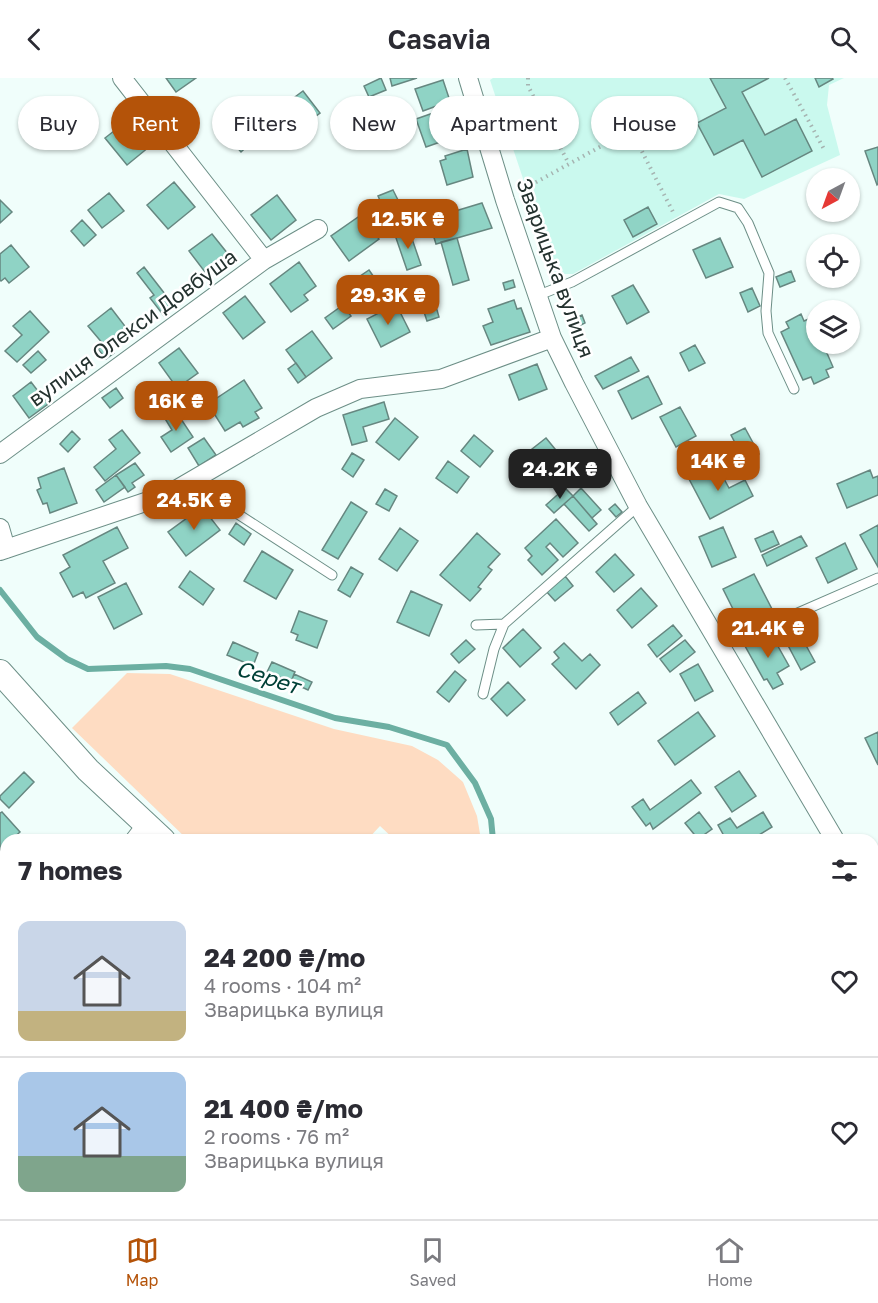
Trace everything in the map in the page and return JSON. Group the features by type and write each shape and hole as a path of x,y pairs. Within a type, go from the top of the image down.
{"main road":[{"path":"0,672 88,770 136,831"}],"street":[{"name":"вулиця Олекси Довбуша","path":"123,78 264,260"},
{"name":"Зварицька вулиця","path":"468,78 505,200 552,338 638,506 832,834"},
{"name":"вулиця Олекси Довбуша","path":"0,454 264,260 318,229"},
{"path":"0,528 3,550 169,494 316,408 360,389 441,379 552,338"}],"lane":[{"path":"538,295 572,282 719,202 738,208 748,223 769,273 766,311 768,333 794,389"},
{"path":"190,483 332,575"},
{"path":"483,694 494,649 504,624 638,506"},
{"path":"722,646 878,578"},
{"path":"476,625 504,624"}],"path":[{"path":"528,78 528,86 569,164"},
{"path":"786,78 824,149"},
{"path":"505,200 595,150"},
{"path":"641,150 679,223"}],"shaded area":[{"path":"493,78 844,78 829,85 827,105 840,155 812,168 806,168 806,171 744,199 719,194 573,274 555,274 513,150 579,150 579,96 495,96 490,80"},
{"path":"127,673 170,674 334,729 412,746 438,760 463,782 477,816 480,834 389,834 380,826 373,834 182,834 72,728"}],"building":[{"path":"166,78 196,78 176,92"},
{"path":"381,78 386,90 369,96 364,86"},
{"path":"390,78 417,78 392,86"},
{"path":"710,78 769,78 742,92 765,135 796,119 812,151 762,177 743,140 714,155 698,122 726,108"},
{"path":"815,78 832,78 833,79 819,87"},
{"path":"443,80 448,96 429,96 429,109 423,111 415,89"},
{"path":"303,91 307,96 296,96"},
{"path":"429,114 429,146 426,147 417,119"},
{"path":"111,133 111,145 105,138"},
{"path":"878,147 878,184 877,185 865,151"},
{"path":"115,150 145,150 127,165"},
{"path":"467,150 473,177 447,185 440,161 446,159 445,156"},
{"path":"174,182 195,207 168,229 147,205"},
{"path":"393,190 401,206 409,202 417,220 393,230 378,196"},
{"path":"109,193 124,211 102,228 88,210"},
{"path":"277,195 296,220 271,240 251,215"},
{"path":"0,200 12,212 0,223"},
{"path":"482,203 492,228 436,244 431,228 455,221 452,212"},
{"path":"648,207 657,224 633,237 624,220"},
{"path":"361,215 379,239 349,261 331,236"},
{"path":"82,220 96,235 84,246 71,231"},
{"path":"409,230 421,265 407,270 395,235"},
{"path":"212,234 228,254 205,272 189,251"},
{"path":"457,238 469,280 453,285 441,242"},
{"path":"720,238 733,267 706,278 693,250"},
{"path":"11,245 29,267 9,283 5,278 0,280 0,254"},
{"path":"299,262 316,286 304,295 308,300 291,312 270,284"},
{"path":"144,267 175,307 164,316 150,298 154,295 137,273"},
{"path":"369,270 378,283 359,296 350,283"},
{"path":"791,271 795,281 780,287 776,277"},
{"path":"513,280 515,287 505,290 503,283"},
{"path":"633,285 649,312 627,324 612,296"},
{"path":"752,288 760,306 748,312 740,293"},
{"path":"245,296 265,322 243,339 223,313"},
{"path":"433,296 439,317 427,321 420,300"},
{"path":"514,300 517,309 521,308 530,332 491,345 483,326 493,322 488,309"},
{"path":"396,304 410,332 381,347 367,319"},
{"path":"343,305 351,316 333,329 325,318"},
{"path":"111,308 131,334 112,349 114,353 106,359 98,349 104,345 88,326"},
{"path":"30,311 49,332 17,362 5,351 22,335 13,326"},
{"path":"801,314 804,321 806,320 806,354 827,354 833,367 826,370 829,377 814,384 811,377 803,380 781,332 789,328 786,322"},
{"path":"582,315 585,323 577,327 573,319"},
{"path":"312,331 332,358 306,377 286,350"},
{"path":"695,345 705,363 689,371 680,353"},
{"path":"179,348 198,373 177,388 159,363"},
{"path":"38,351 46,360 31,373 23,365"},
{"path":"631,357 639,371 603,389 595,376"},
{"path":"296,363 306,377 298,383 288,369"},
{"path":"537,364 547,389 519,400 509,375"},
{"path":"648,376 662,404 632,419 618,391"},
{"path":"244,380 262,408 255,412 259,418 243,427 240,422 225,431 208,404"},
{"path":"31,382 48,404 29,418 13,396"},
{"path":"116,388 123,398 110,408 102,398"},
{"path":"192,398 198,406 184,416 178,408"},
{"path":"384,402 389,419 363,427 367,441 352,445 343,415"},
{"path":"680,407 696,436 676,447 660,417"},
{"path":"175,410 193,437 171,452 161,437 172,430 164,417"},
{"path":"395,418 418,437 399,460 376,442"},
{"path":"745,428 759,454 745,462 731,435"},
{"path":"122,430 140,453 105,481 94,467 116,449 109,440"},
{"path":"72,431 80,439 68,452 60,444"},
{"path":"474,435 493,451 480,467 461,451"},
{"path":"204,438 216,455 199,466 188,448"},
{"path":"546,438 564,460 536,482 518,460"},
{"path":"708,442 714,454 703,460 697,447"},
{"path":"352,453 364,460 353,477 342,469"},
{"path":"448,461 469,477 457,493 436,478"},
{"path":"135,463 144,475 132,483 135,487 128,492 116,475"},
{"path":"709,466 717,481 723,477 729,488 745,480 753,496 710,519 688,477"},
{"path":"64,468 77,503 50,513 47,503 43,504 37,490 41,488 38,478"},
{"path":"870,470 873,478 878,476 878,495 847,508 837,484"},
{"path":"116,475 125,487 104,502 96,490"},
{"path":"565,488 573,496 554,513 546,505"},
{"path":"581,488 601,510 592,518 573,496"},
{"path":"385,489 397,496 389,511 376,504"},
{"path":"573,496 597,524 589,531 564,504"},
{"path":"351,502 367,512 338,559 322,550"},
{"path":"615,504 622,512 616,517 609,509"},
{"path":"202,507 220,530 186,556 168,532"},
{"path":"556,519 578,543 563,557 550,543 546,547 558,560 542,575 528,560 532,556 525,548"},
{"path":"236,523 251,534 244,545 229,534"},
{"path":"878,525 878,567 860,535"},
{"path":"117,527 128,548 103,561 115,583 86,598 83,592 73,597 60,573 70,567 63,555"},
{"path":"723,527 736,557 712,567 699,537"},
{"path":"400,528 418,541 397,571 379,559"},
{"path":"773,531 779,544 761,552 755,539"},
{"path":"477,533 500,554 488,567 492,570 478,587 481,589 470,601 440,575"},
{"path":"801,536 807,546 767,566 762,555"},
{"path":"845,543 857,569 828,583 816,558"},
{"path":"262,551 293,570 276,599 244,581"},
{"path":"615,554 634,575 614,592 596,572"},
{"path":"351,567 363,574 350,597 338,590"},
{"path":"190,571 214,589 203,605 179,587"},
{"path":"754,574 774,613 743,629 723,589"},
{"path":"565,576 573,586 555,601 546,591"},
{"path":"126,583 142,614 114,629 98,597"},
{"path":"641,588 657,606 632,628 617,610"},
{"path":"411,591 442,605 429,636 397,622"},
{"path":"299,611 327,621 317,648 296,640 298,635 291,632"},
{"path":"673,625 682,636 657,657 648,645"},
{"path":"796,627 815,662 801,670 782,634"},
{"path":"523,629 541,648 520,667 503,648"},
{"path":"770,632 789,666 777,673 783,684 773,689 767,679 764,680 745,646"},
{"path":"466,640 475,649 459,663 451,654"},
{"path":"685,640 695,652 670,672 660,659"},
{"path":"233,642 258,653 253,666 227,655"},
{"path":"564,643 582,661 590,654 600,665 576,689 552,664 559,658 554,652"},
{"path":"272,662 295,672 291,682 267,672"},
{"path":"698,664 713,691 695,701 680,674"},
{"path":"455,671 466,680 449,702 437,692"},
{"path":"294,674 312,682 308,690 291,682"},
{"path":"508,682 525,700 507,716 491,699"},
{"path":"638,692 646,703 618,725 610,713"},
{"path":"698,712 715,736 675,765 658,741"},
{"path":"878,732 878,765 865,738"},
{"path":"739,771 756,796 732,812 715,787"},
{"path":"24,772 34,782 9,808 0,796"},
{"path":"691,780 701,793 653,829 650,823 646,826 632,807 643,799 650,810"},
{"path":"2,812 20,832 0,834 0,813"},
{"path":"699,812 712,829 705,834 694,834 685,823"},
{"path":"763,812 772,827 761,834 723,834 718,825 730,818 737,828"}],"waterway":[{"name":"Серет","path":"0,590 37,637 67,659 88,669 166,666 190,669 335,718 389,727 447,745 475,783 491,819 492,834"}]}
